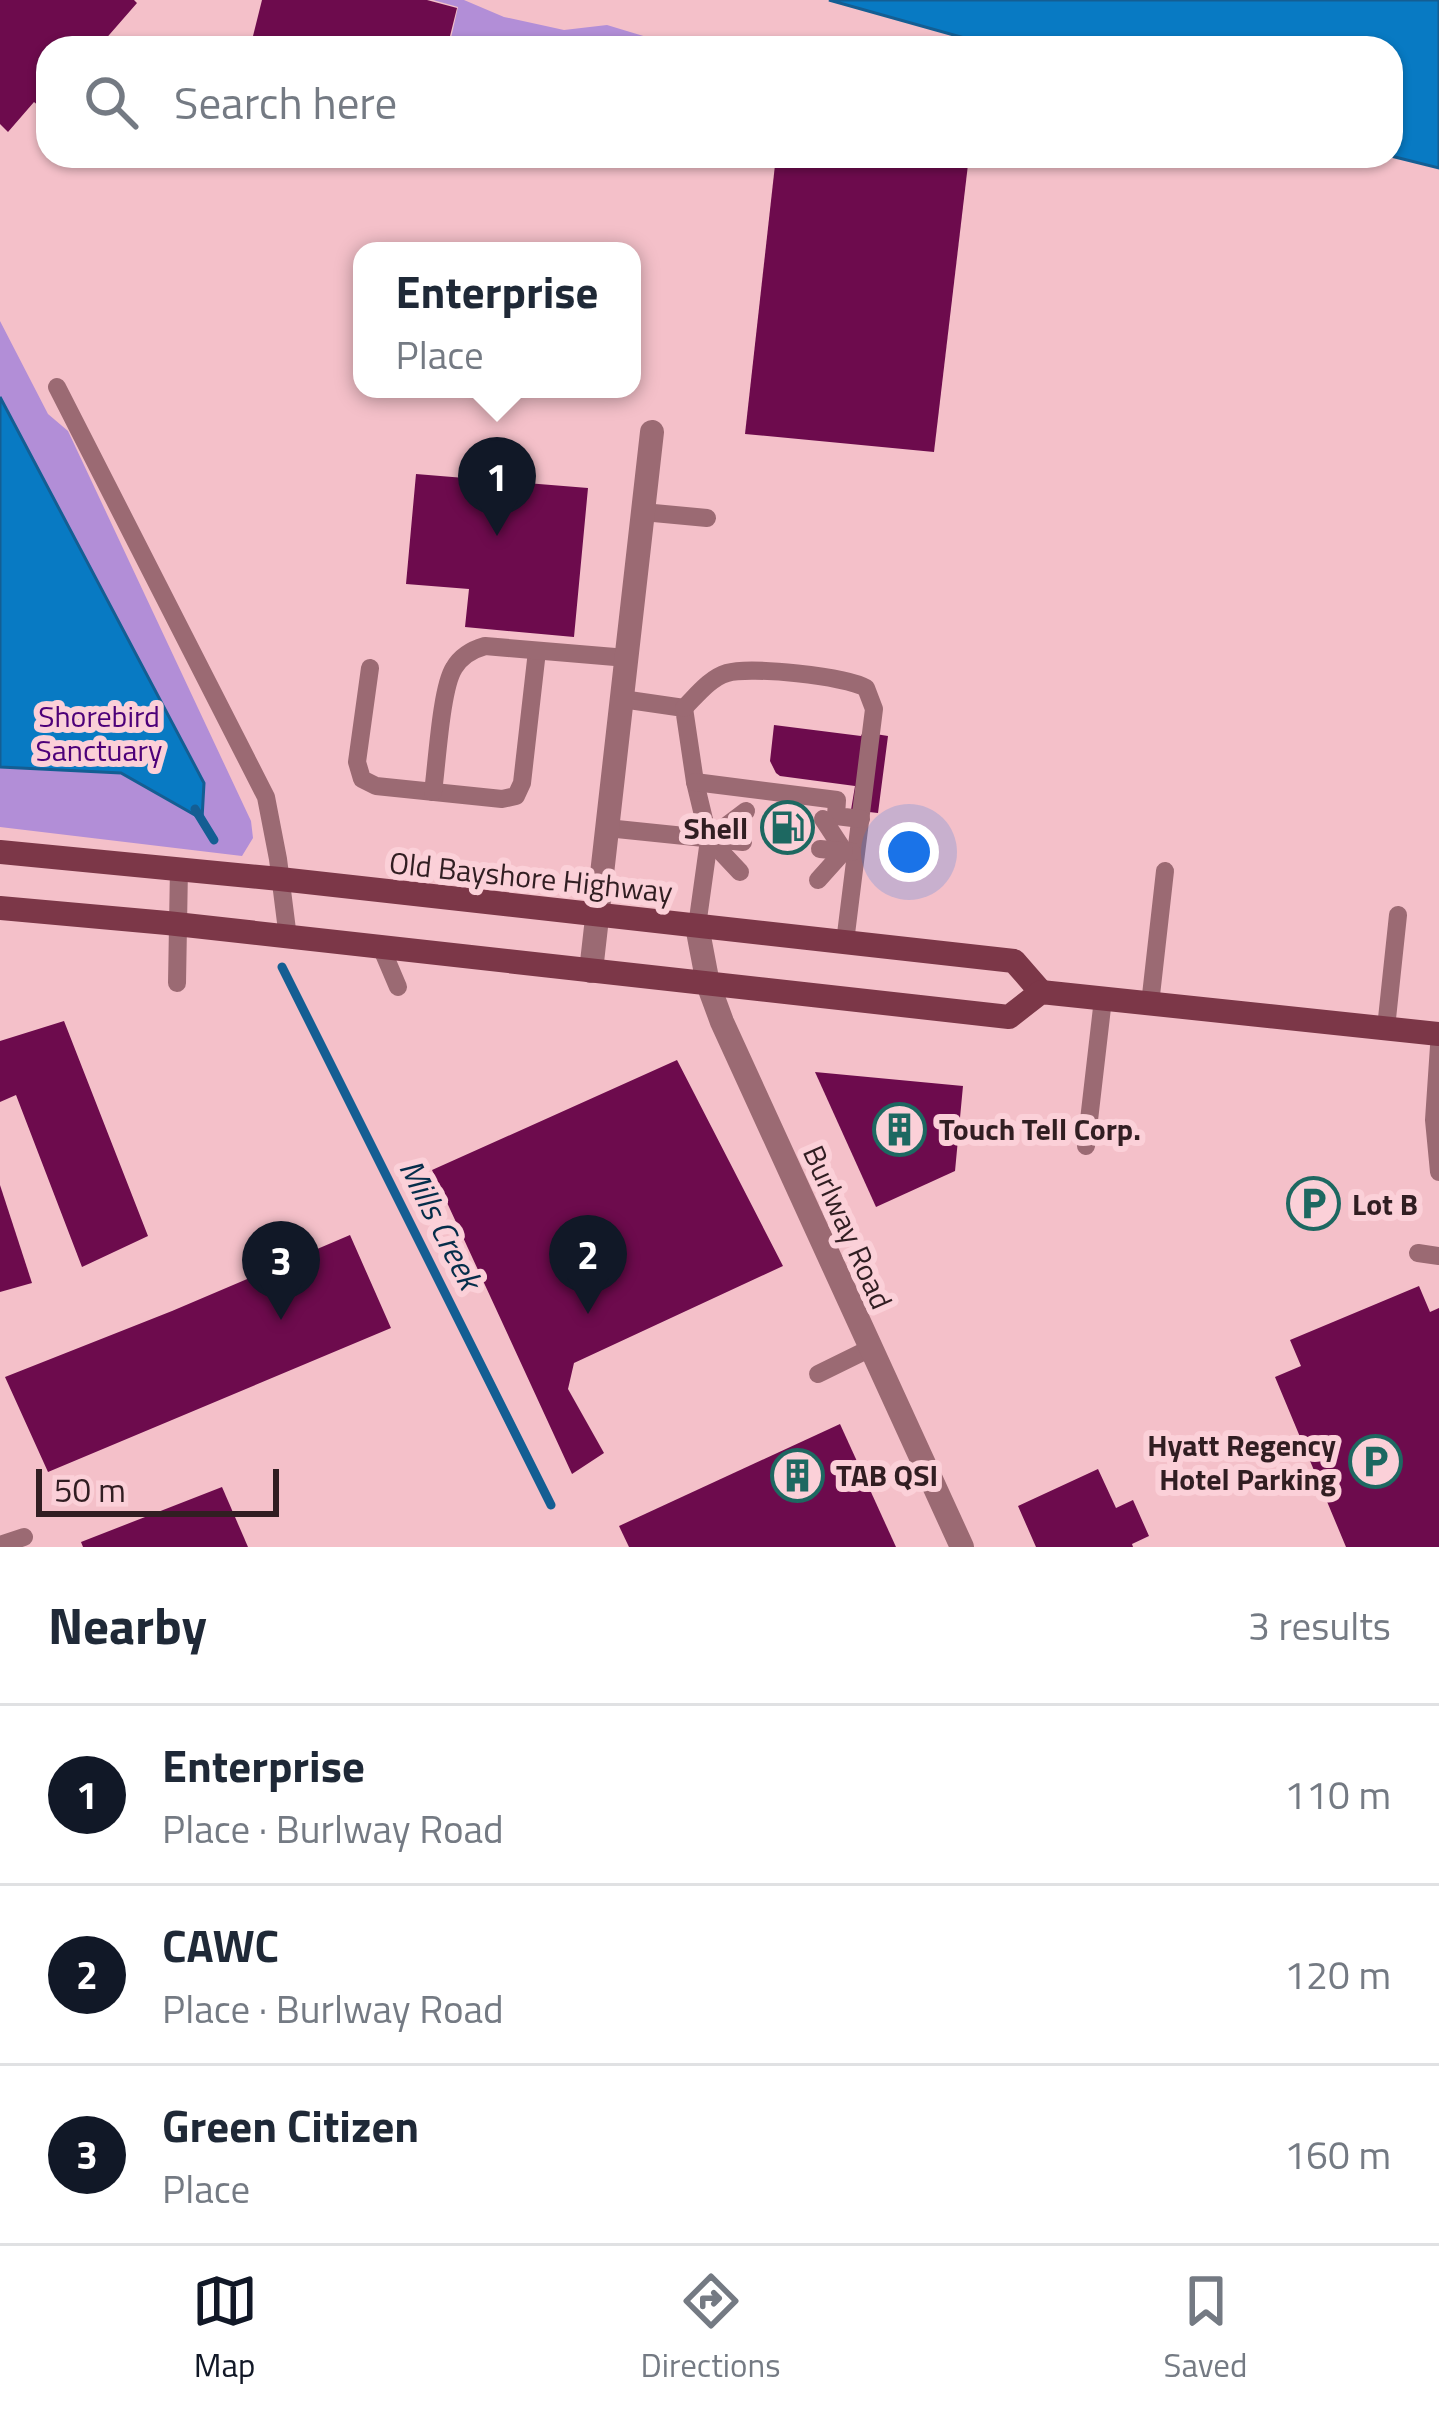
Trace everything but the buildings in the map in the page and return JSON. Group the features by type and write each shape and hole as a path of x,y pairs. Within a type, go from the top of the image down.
{"main road":[{"name":"Old Bayshore Highway","path":"0,852 1014,961 1041,992 1439,1034"},
{"path":"0,908 1010,1017 1041,992"}],"street":[{"path":"592,971 652,432"},
{"name":"Burlway Road","path":"698,926 707,984 722,1022 962,1547"}],"lane":[{"path":"56,387 266,796 289,938"},
{"path":"643,512 707,518"},
{"path":"433,792 448,680 461,657 472,649 484,646 627,658"},
{"path":"370,668 358,772 362,779 376,786 502,799 520,791 537,651"},
{"path":"684,708 710,682 731,671 856,682 866,688 874,709 862,812 851,852 845,943"},
{"path":"622,699 684,708"},
{"path":"684,708 709,839 698,926"},
{"path":"695,782 837,800 836,817 862,812"},
{"path":"709,839 746,811"},
{"path":"823,819 851,852"},
{"path":"607,828 743,842"},
{"path":"709,839 740,872"},
{"path":"820,849 851,852"},
{"path":"818,880 851,852"},
{"path":"177,983 179,868"},
{"path":"1150,1004 1166,871"},
{"path":"1386,1028 1398,915"},
{"path":"381,947 398,987"},
{"path":"1086,1146 1103,999"},
{"path":"1439,1046 1433,1120 1439,1172"},
{"path":"1418,1252 1439,1256"},
{"path":"818,1374 871,1348"},
{"path":"0,1545 24,1537"}],"green space":[{"path":"433,0 464,0 504,17 564,30 607,25 643,36 451,36 458,7"},
{"name":"Shorebird Sanctuary","path":"0,321 48,414 68,431 251,821 253,838 242,856 0,827"}],"water":[{"path":"829,0 1439,0 1439,168 1403,159 1403,36 957,36"},
{"path":"0,397 204,783 202,819 121,773 0,767"}],"waterway":[{"name":"Mills Creek","path":"195,809 214,840"},
{"name":"Mills Creek","path":"282,967 551,1505"}],"place":[{"name":"Enterprise","path":"497,536"},
{"name":"Shell","path":"787,828"},
{"name":"Touch Tell Corp.","path":"900,1129"},
{"name":"Lot B","path":"1313,1204"},
{"name":"CAWC","path":"588,1314"},
{"name":"Green Citizen","path":"281,1320"},
{"name":"Hyatt Regency Hotel Parking","path":"1375,1462"},
{"name":"TAB QSI","path":"797,1475"}]}
